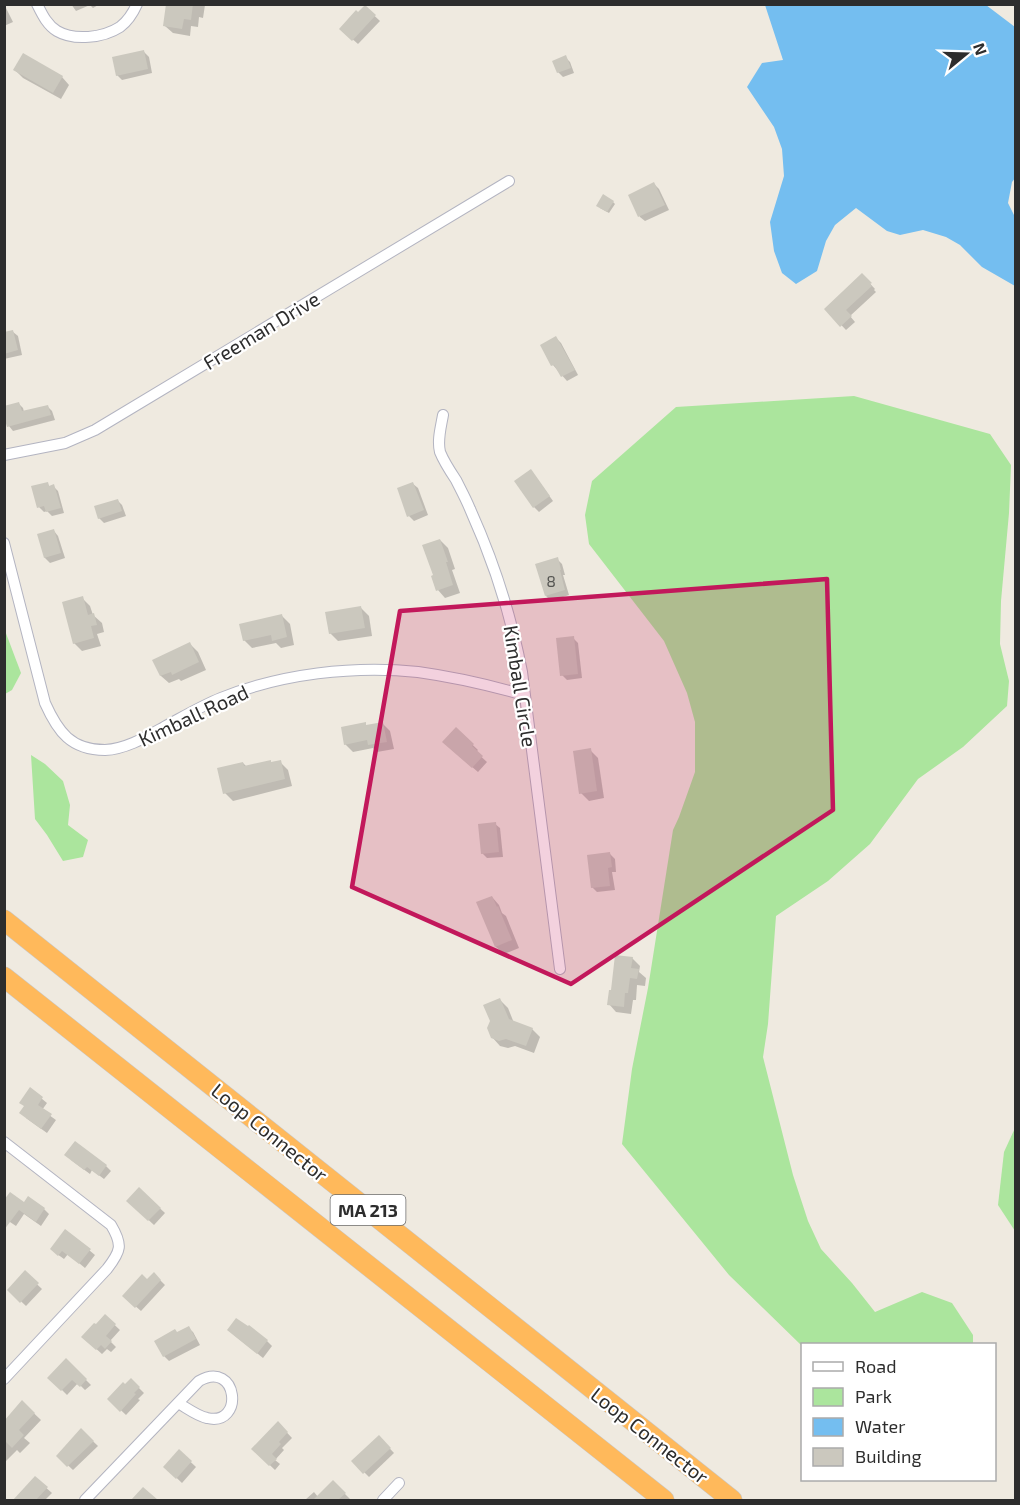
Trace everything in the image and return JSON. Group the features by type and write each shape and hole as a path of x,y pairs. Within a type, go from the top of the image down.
{"highway":[{"name":"Loop Connector","path":"4,920 732,1500"},
{"name":"MA 213","path":"4,977 663,1500"}],"street":[{"path":"37,4 44,18 55,30 70,36 87,37 104,34 119,27 129,18 137,4"},
{"name":"Freeman Drive","path":"4,455 65,442 95,430 509,182"},
{"name":"Kimball Circle","path":"443,415 439,439 440,450 468,503 499,579 516,643 522,672 560,969"},
{"name":"Kimball Road","path":"4,543 45,703 63,735 76,744 91,749 107,750 126,746 220,699 278,680 312,675 359,671 416,672 459,678 524,695"},
{"path":"4,1142 111,1225 118,1236 120,1247 117,1256 107,1269 4,1379"},
{"path":"85,1500 199,1381 204,1378 218,1377 229,1385 232,1391 232,1405 223,1416 216,1418 202,1416 178,1403"},
{"path":"383,1500 399,1483"}],"highlighted area":[{"path":"827,579 833,810 571,984 352,887 400,611"}],"green space":[{"path":"854,396 990,434 1011,465 1000,644 1009,681 1007,706 963,747 918,779 870,844 828,881 776,916 768,1024 763,1057 793,1175 808,1221 821,1249 875,1312 922,1292 952,1303 973,1335 973,1343 801,1343 801,1345 729,1275 622,1144 632,1069 648,988 673,830 695,772 695,722 687,693 664,641 589,544 585,515 592,481 676,407"},
{"path":"4,628 21,673 12,690 5,694"},
{"path":"31,755 45,764 63,781 70,805 68,825 88,840 83,857 63,861 35,819"},
{"path":"1015,1128 1015,1231 998,1205 1004,1152"}],"water":[{"path":"765,5 986,5 1015,27 1016,177 1012,182 1008,203 1015,217 1015,286 982,267 960,245 946,237 923,230 900,235 887,231 856,208 835,225 826,241 817,271 796,284 782,273 774,251 770,222 784,176 782,149 774,127 747,87 762,63 783,60"}],"building":[{"path":"166,4 193,4 191,20 184,19 182,29 163,26"},
{"path":"365,5 376,15 352,41 339,29 356,10 358,12"},
{"path":"144,50 148,69 116,76 112,57"},
{"path":"23,53 63,76 53,93 13,70"},
{"path":"566,55 571,68 557,73 552,61"},
{"path":"654,182 665,205 638,217 628,195"},
{"path":"603,194 614,201 607,212 596,206"},
{"path":"862,273 872,283 870,284 872,286 846,310 852,316 840,327 824,309"},
{"path":"13,330 18,350 4,354 4,332"},
{"path":"556,336 575,370 561,377 554,365 551,366 540,345"},
{"path":"19,402 22,411 48,405 51,415 7,427 4,406"},
{"path":"531,469 550,496 533,508 514,481"},
{"path":"48,482 49,486 54,484 61,508 46,512 44,506 37,508 31,486"},
{"path":"413,482 424,510 407,517 397,488"},
{"path":"118,499 122,511 98,519 94,506"},
{"path":"54,529 61,553 44,558 37,534"},
{"path":"440,539 453,585 436,591 422,545"},
{"path":"558,557 565,590 545,596 535,564"},
{"path":"83,596 88,615 94,613 97,625 91,626 94,638 73,644 62,602"},
{"path":"361,606 365,628 329,634 325,612"},
{"path":"282,614 287,637 272,641 271,635 243,641 239,624"},
{"path":"574,636 578,674 560,676 556,638"},
{"path":"190,642 199,662 172,675 171,672 160,676 152,660"},
{"path":"366,722 366,725 383,722 387,742 368,745 367,740 344,745 341,727"},
{"path":"456,727 483,756 472,768 442,742"},
{"path":"591,748 597,791 579,794 573,751"},
{"path":"271,760 271,762 281,760 285,779 223,794 217,768 243,762 244,766"},
{"path":"496,822 499,852 481,854 478,824"},
{"path":"610,852 612,867 608,868 610,886 591,888 587,855"},
{"path":"492,896 512,940 495,947 476,902"},
{"path":"615,955 633,957 631,968 639,969 637,979 630,978 628,993 625,993 624,1007 607,1005"},
{"path":"500,998 509,1019 533,1028 526,1046 506,1039 499,1041 491,1038 487,1028 490,1021 483,1005"},
{"path":"30,1087 43,1097 38,1105 52,1114 41,1129 19,1113 24,1106 19,1103"},
{"path":"75,1141 107,1165 99,1176 87,1167 84,1170 64,1155"},
{"path":"139,1187 161,1208 148,1221 126,1201"},
{"path":"10,1192 24,1202 28,1196 45,1208 36,1222 19,1210 4,1230 4,1200"},
{"path":"65,1229 91,1249 79,1264 62,1251 58,1256 50,1249"},
{"path":"25,1270 39,1283 20,1303 7,1290"},
{"path":"154,1272 161,1280 135,1308 122,1296 142,1274 147,1279"},
{"path":"105,1314 116,1324 106,1336 112,1341 105,1349 101,1345 96,1350 81,1337"},
{"path":"236,1318 268,1340 257,1354 227,1330"},
{"path":"189,1326 196,1339 163,1357 154,1341 175,1329 177,1332"},
{"path":"66,1358 87,1379 80,1387 72,1380 61,1391 47,1378"},
{"path":"131,1378 140,1387 120,1412 107,1399 123,1382 125,1384"},
{"path":"22,1400 35,1413 19,1430 24,1435 12,1448 4,1440 4,1421"},
{"path":"278,1421 288,1432 272,1454 277,1459 269,1466 251,1449"},
{"path":"81,1428 94,1441 67,1467 56,1456"},
{"path":"379,1435 391,1448 363,1474 351,1461"},
{"path":"179,1449 192,1461 176,1479 163,1467"},
{"path":"35,1476 48,1487 36,1500 13,1500"},
{"path":"333,1480 346,1493 338,1500 313,1500"},
{"path":"143,1487 158,1500 131,1500"}]}
